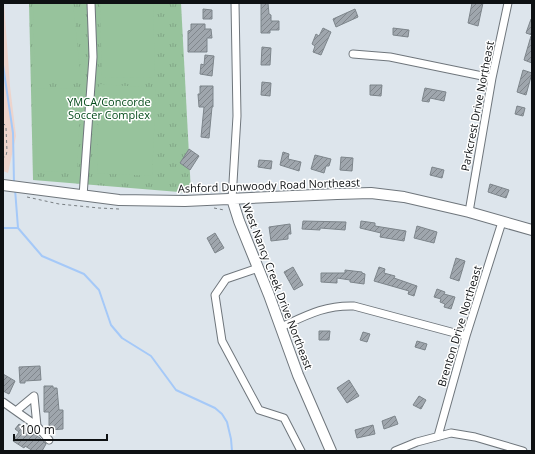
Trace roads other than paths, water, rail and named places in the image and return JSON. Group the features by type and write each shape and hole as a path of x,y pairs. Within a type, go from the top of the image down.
{"main road":[{"name":"Ashford Dunwoody Road Northeast","path":"3,185 119,200 185,201 371,193 404,197 469,212 532,230"},
{"name":"West Nancy Creek Drive Northeast","path":"232,199 298,375 331,451"}],"street":[{"path":"83,196 93,57 91,3"},
{"name":"West Nancy Creek Drive Northeast","path":"232,199 237,116 235,3"},
{"name":"Parkcrest Drive Northeast","path":"469,212 492,78 508,3"},
{"path":"352,54 390,57 492,78"},
{"name":"Brenton Drive Northeast","path":"438,436 466,336 502,222"},
{"path":"258,268 226,280 215,295 222,341 259,410 284,418 301,451"},
{"path":"281,327 326,308 354,306 466,336"},
{"path":"16,411 34,396 37,426"},
{"path":"3,402 37,426 49,440"},
{"path":"395,451 417,442 451,433 475,437 523,451"}],"waterway":[{"path":"3,65 13,133 14,183"},
{"path":"15,189 18,228 42,256 84,274 99,290 111,325 122,338 151,356 176,390 215,408 222,414 227,422 232,451"},
{"path":"3,228 18,228"}],"park label":[{"name":"YMCA/Concorde Soccer Complex","path":"109,107"}]}
